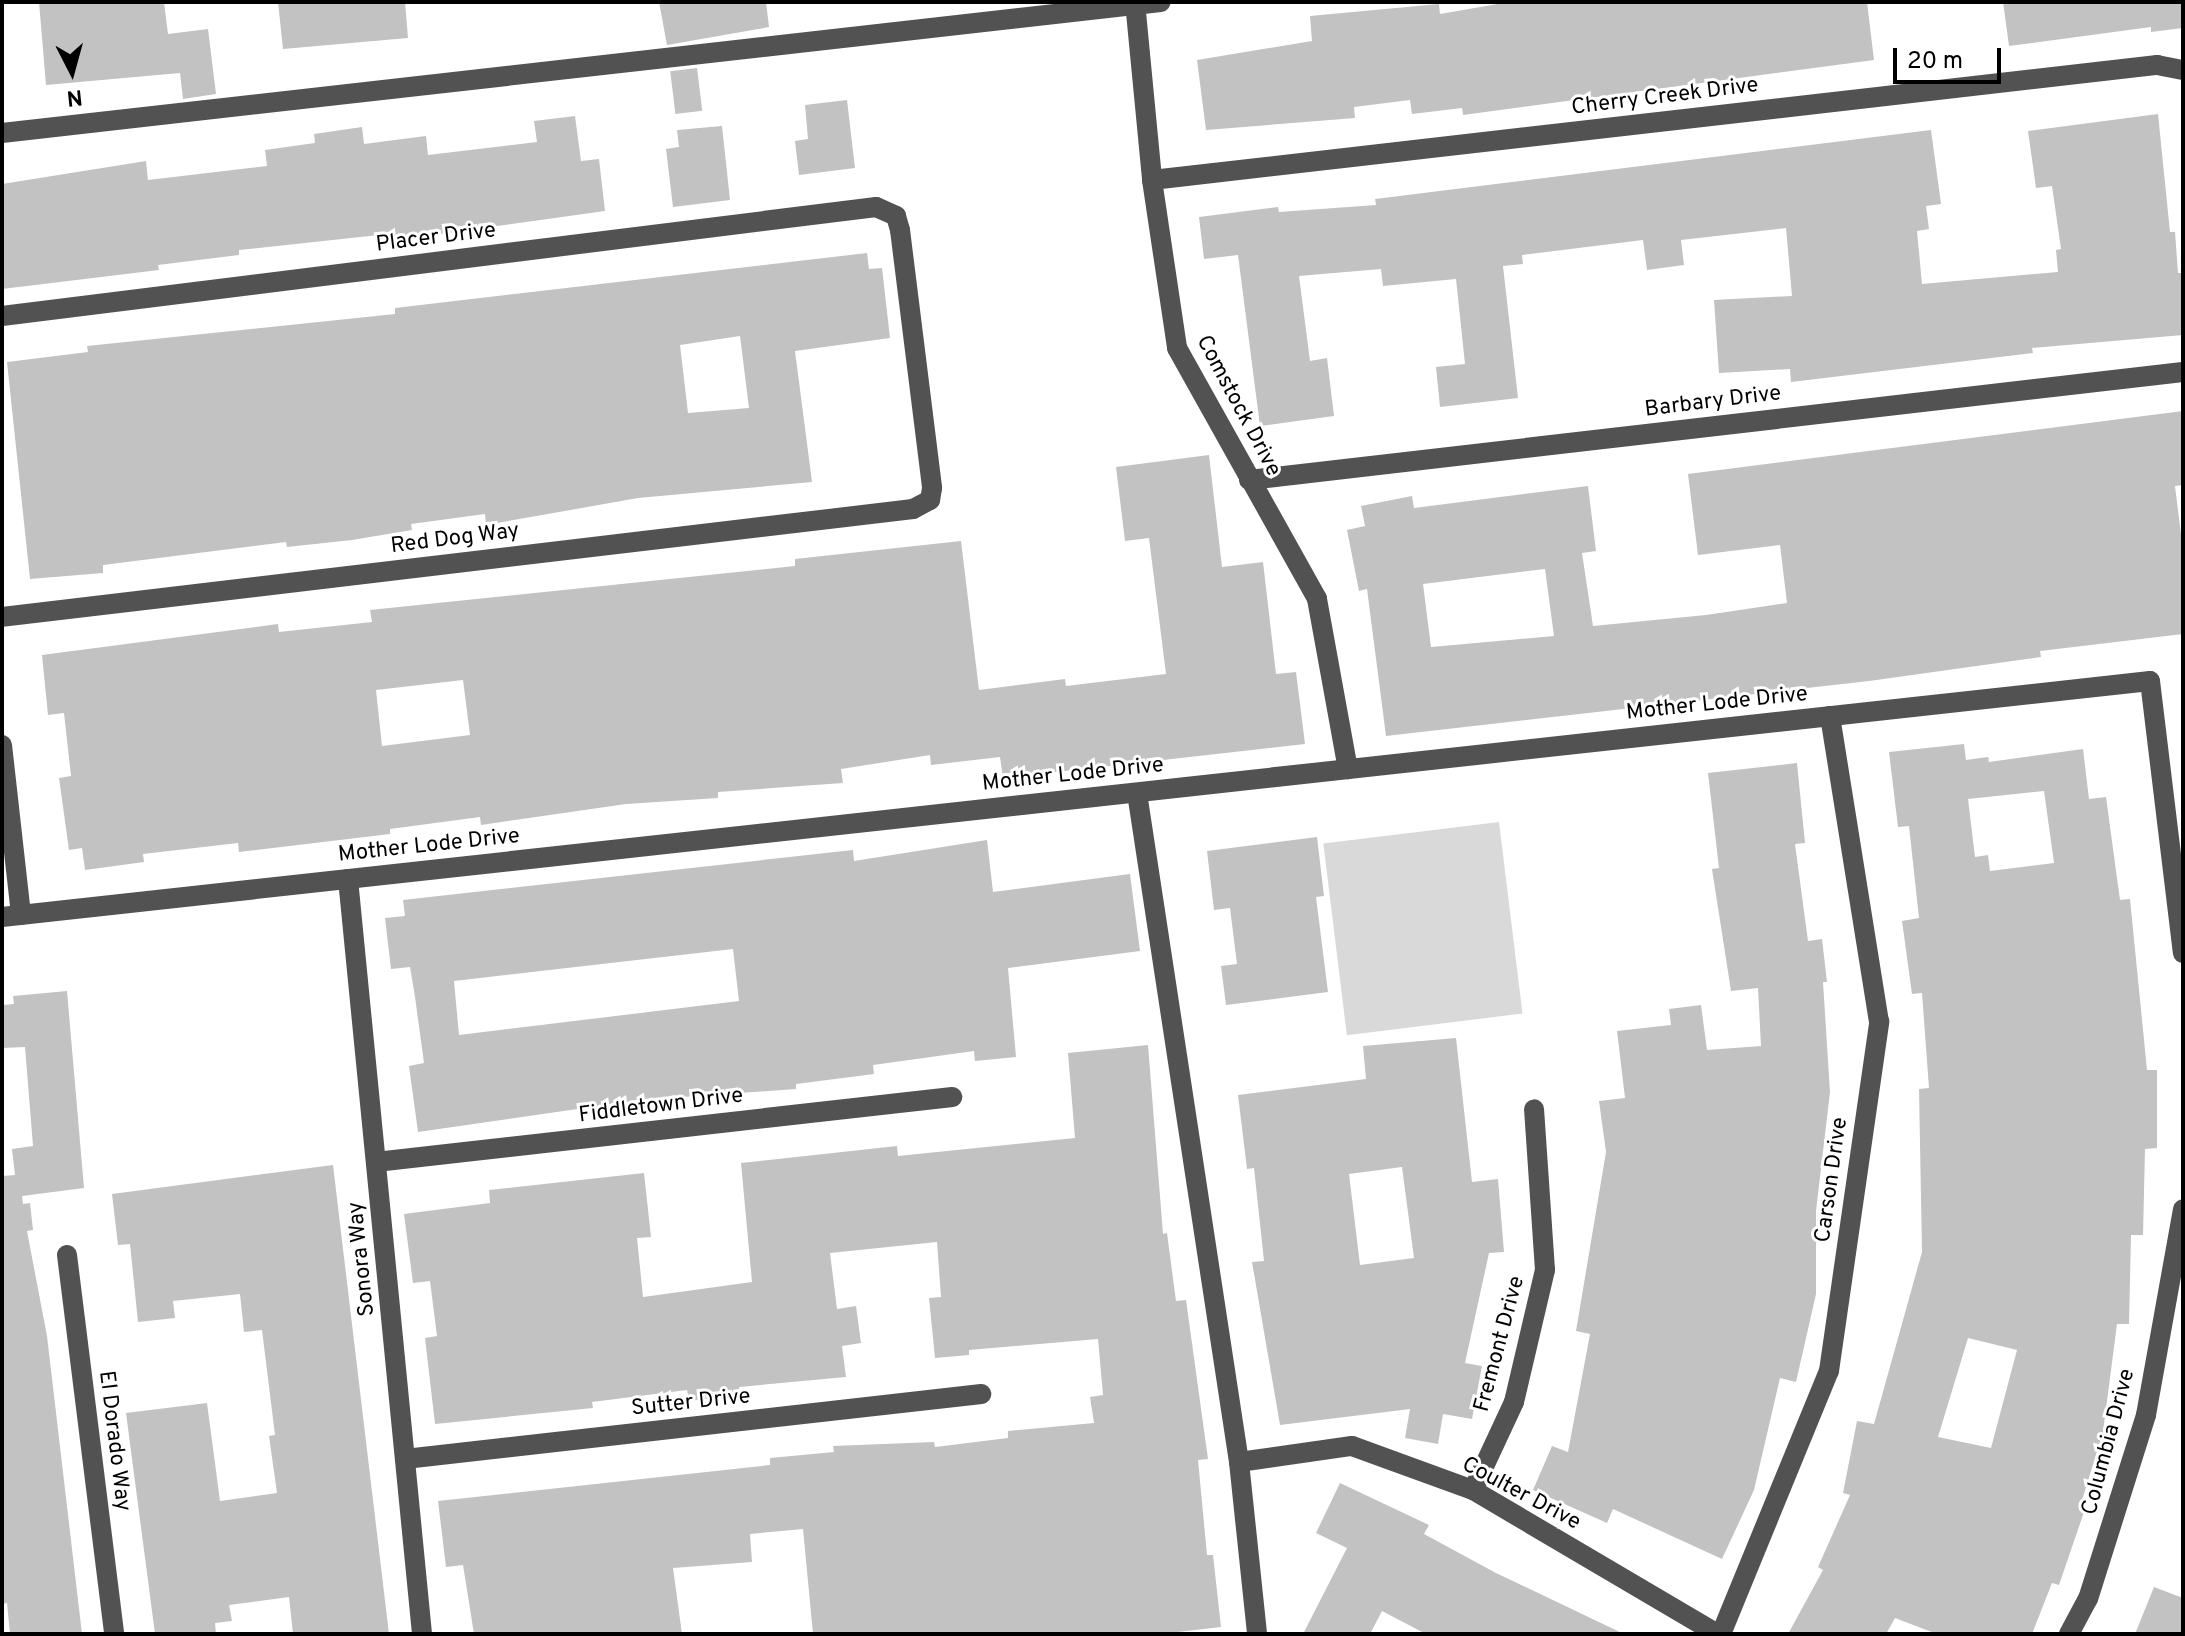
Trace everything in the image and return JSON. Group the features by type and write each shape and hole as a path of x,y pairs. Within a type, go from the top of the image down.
{"street":[{"path":"2,133 1161,2"},
{"name":"Comstock Drive","path":"1135,4 1152,180 1177,348 1317,599 1348,769"},
{"name":"Cherry Creek Drive","path":"1152,180 2157,65 2183,70"},
{"name":"Placer Drive","path":"2,316 876,207 896,216 912,303 932,488 930,500 913,509"},
{"name":"Barbary Drive","path":"1249,480 2183,372"},
{"name":"Red Dog Way","path":"2,617 913,509"},
{"name":"Mother Lode Drive","path":"12,916 2150,681 2183,953"},
{"name":"Carson Drive","path":"1719,1634 1829,1371 1879,1022 1830,716"},
{"path":"2,745 12,916"},
{"path":"1137,793 1239,1462 1257,1634"},
{"name":"Sonora Way","path":"348,879 422,1634"},
{"name":"Fiddletown Drive","path":"376,1162 952,1097"},
{"name":"Fremont Drive","path":"1473,1490 1514,1402 1545,1270 1534,1109"},
{"name":"Columbia Drive","path":"2069,1634 2088,1599 2146,1415 2183,1209"},
{"name":"El Dorado Way","path":"67,1255 114,1634"},
{"name":"Sutter Drive","path":"405,1459 981,1394"},
{"name":"Coulter Drive","path":"1239,1462 1352,1446 1473,1490 1719,1634"}],"shaded area":[{"path":"1499,822 1523,1014 1347,1035 1323,844"}],"building":[{"path":"39,2 164,2 168,34 208,29 216,94 183,99 180,73 46,85"},
{"path":"278,2 405,2 408,38 283,49"},
{"path":"659,2 766,2 769,27 667,45"},
{"path":"1509,2 1867,2 1874,60 1463,115 1462,108 1412,114 1410,100 1354,107 1355,118 1206,130 1197,60 1312,41 1310,16 1439,4 1440,14"},
{"path":"2003,2 2183,2 2183,28 2151,32 2151,27 2009,46"},
{"path":"697,68 702,111 675,114 670,71"},
{"path":"847,100 855,168 799,175 795,141 808,139 805,105"},
{"path":"2158,114 2170,232 2175,232 2178,273 2183,273 2183,335 2032,348 2033,353 1791,382 1790,369 1719,373 1714,300 1792,296 1786,228 1681,240 1684,265 1647,270 1643,240 1522,255 1523,264 1503,266 1518,398 1440,407 1436,367 1465,364 1456,279 1383,286 1381,269 1299,276 1310,361 1327,358 1334,416 1260,426 1238,255 1204,259 1199,217 1278,207 1279,212 1376,205 1375,199 1931,130 1941,204 1926,206 1929,229 1917,231 1922,284 2058,272 2056,250 2061,249 2052,186 2036,188 2028,131"},
{"path":"575,116 581,161 599,159 605,211 389,241 388,234 239,250 239,255 158,265 159,270 2,289 2,184 146,161 148,180 267,166 265,150 315,143 314,134 362,127 364,144 426,136 428,155 537,142 534,121"},
{"path":"722,126 730,200 673,207 666,149 679,147 677,130"},
{"path":"867,253 869,269 882,268 890,338 795,351 812,482 638,498 486,525 485,514 411,524 412,530 352,540 287,547 286,542 103,565 103,573 30,579 7,362 88,352 87,346 395,314 395,308","holes":["740,336 749,408 688,413 680,345"]},
{"path":"2183,411 2183,485 2175,486 2183,551 2183,634 2040,651 2041,657 1869,681 1386,736 1367,589 1359,591 1347,530 1365,526 1361,506 1412,496 1414,508 1588,486 1596,551 1582,553 1593,626 1787,603 1780,545 1698,555 1688,474","holes":["1545,569 1554,636 1431,647 1423,584"]},
{"path":"1209,455 1222,567 1263,562 1276,674 1296,672 1305,744 1003,778 1000,757 931,765 930,755 841,769 843,783 718,792 718,798 626,804 481,825 480,817 390,829 390,834 239,852 238,843 143,854 144,862 85,870 82,848 69,850 59,778 71,776 64,713 48,715 42,655 278,624 279,632 372,622 370,610 795,566 795,559 961,541 979,690 1065,679 1066,686 1166,674 1149,538 1125,541 1116,467","holes":["463,680 470,735 382,746 376,690"]},
{"path":"1964,744 1966,760 1988,757 1989,762 2083,749 2089,799 2106,797 2120,900 2130,899 2147,1070 2157,1070 2157,1148 2145,1149 2143,1235 2131,1235 2129,1324 2117,1324 2103,1432 2079,1510 2084,1512 2059,1585 2052,1583 2032,1634 1937,1634 1895,1618 1886,1634 1788,1634 1823,1570 1818,1567 1850,1495 1843,1493 1857,1421 1874,1424 1922,1252 1919,1089 1929,1088 1922,993 1912,994 1902,921 1919,918 1909,826 1898,827 1889,752","holes":["2044,791 2054,863 1990,871 1988,855 1975,857 1968,799","1968,1338 2017,1350 1991,1448 1938,1437"]},
{"path":"1797,763 1805,843 1795,844 1808,941 1822,939 1827,982 1823,982 1830,1092 1816,1211 1816,1294 1796,1382 1780,1378 1754,1490 1722,1559 1613,1509 1607,1523 1533,1490 1552,1446 1568,1452 1590,1334 1576,1331 1606,1152 1599,1101 1625,1098 1617,1031 1671,1025 1669,1009 1701,1005 1707,1050 1761,1046 1758,988 1731,991 1712,869 1719,868 1708,773"},
{"path":"1317,837 1324,896 1316,897 1328,992 1226,1005 1221,966 1237,964 1230,908 1214,910 1207,851"},
{"path":"987,840 993,892 1130,874 1140,951 1008,968 1016,1057 975,1061 974,1051 873,1065 874,1074 796,1084 796,1089 640,1100 418,1132 409,1066 424,1063 415,997 410,967 391,969 385,918 405,916 403,900 853,850 854,861","holes":["733,949 739,1001 459,1035 454,981"]},
{"path":"67,991 84,1188 22,1196 23,1204 30,1203 33,1230 27,1231 47,1336 82,1634 10,1634 7,1603 2,1604 2,1176 15,1175 12,1149 33,1146 25,1047 2,1048 2,1005 14,1004 13,996"},
{"path":"1456,1038 1472,1182 1498,1179 1504,1252 1489,1253 1465,1363 1482,1366 1472,1419 1443,1414 1438,1444 1405,1438 1410,1409 1280,1425 1252,1262 1264,1261 1254,1168 1247,1169 1238,1095 1366,1079 1363,1046","holes":["1402,1167 1414,1258 1360,1265 1349,1174"]},
{"path":"1148,1045 1163,1234 1167,1233 1176,1301 1186,1300 1208,1459 1198,1460 1207,1555 1213,1555 1221,1627 1161,1634 813,1634 803,1529 750,1534 752,1562 673,1568 682,1634 474,1634 463,1565 446,1567 438,1501 770,1465 770,1458 834,1452 833,1446 934,1442 935,1447 1008,1438 1008,1431 1094,1423 1090,1397 1103,1395 1098,1339 969,1350 969,1355 935,1358 929,1298 941,1297 937,1242 830,1253 837,1309 856,1306 861,1343 842,1346 846,1377 739,1387 740,1395 689,1401 687,1390 592,1402 593,1408 435,1424 425,1338 437,1336 430,1281 413,1283 404,1214 490,1203 489,1190 644,1173 651,1237 637,1238 643,1297 752,1282 741,1163 897,1146 898,1156 1075,1138 1068,1053"},
{"path":"333,1165 389,1634 293,1634 289,1597 229,1605 232,1621 215,1623 216,1634 155,1634 126,1413 207,1403 220,1501 277,1493 269,1436 275,1435 262,1330 244,1332 240,1294 173,1301 175,1318 138,1322 130,1244 118,1245 112,1194"},
{"path":"1340,1483 1429,1525 1424,1534 1496,1573 1624,1634 1426,1634 1382,1611 1370,1634 1303,1634 1347,1548 1316,1533"},
{"path":"2154,1587 2183,1598 2183,1634 2135,1634"}]}
